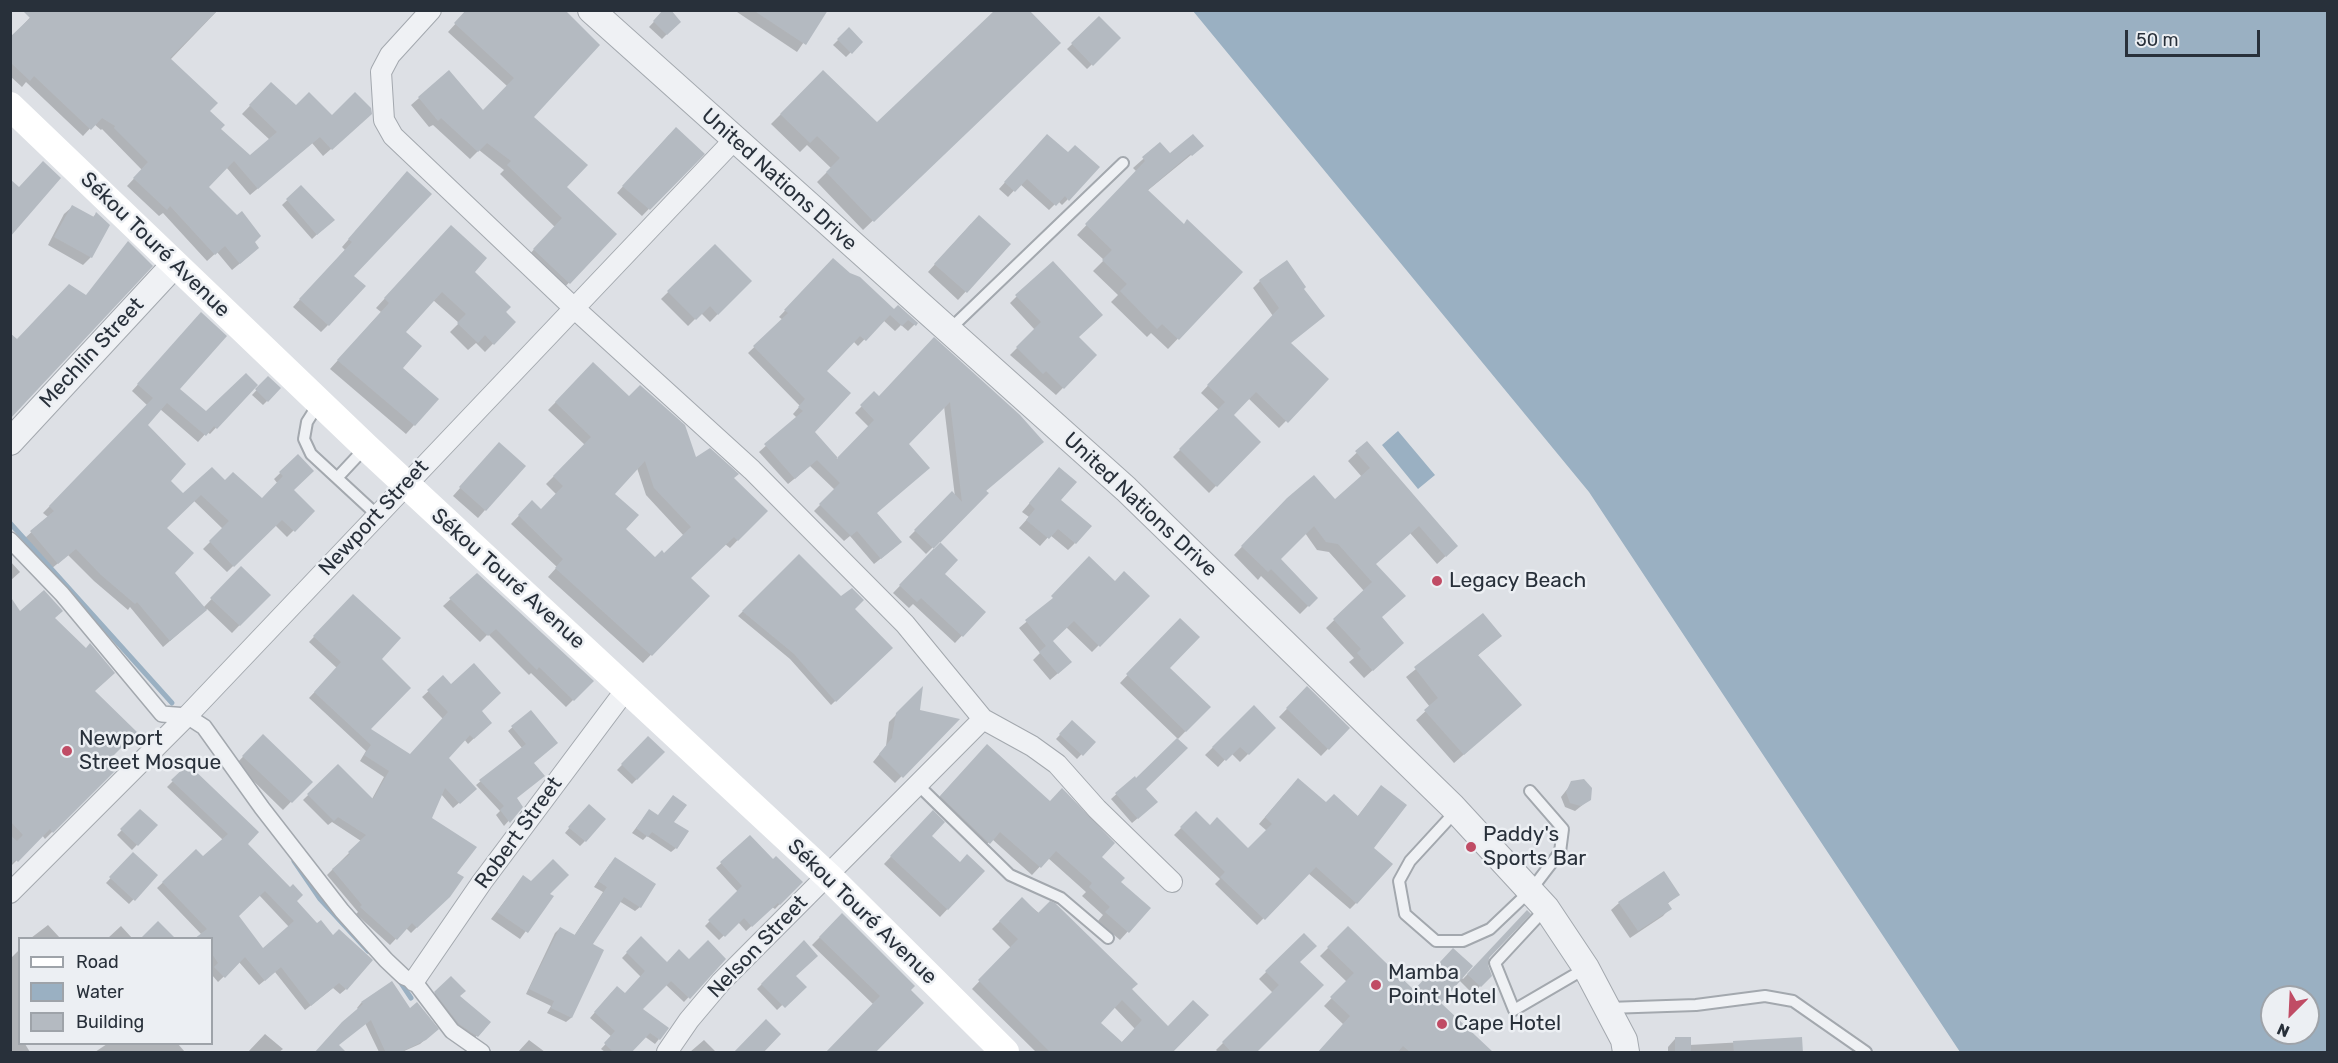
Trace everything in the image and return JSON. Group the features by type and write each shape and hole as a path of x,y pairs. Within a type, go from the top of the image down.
{"main road":[{"name":"Sékou Touré Avenue","path":"10,106 405,484 829,877 1005,1053"}],"street":[{"path":"431,10 390,54 381,72 384,120 393,136 574,308 752,470 905,624 983,719 1032,746 1057,764 1097,809 1172,882"},
{"name":"United Nations Drive","path":"591,10 1126,489 1456,811 1538,899 1586,968 1624,1040 1626,1053"},
{"name":"Newport Street","path":"10,893 187,716 734,140"},
{"name":"Mechlin Street","path":"10,442 174,265"},
{"path":"10,540 62,594 162,714 187,716 204,727 269,818 342,911 386,960 404,977 414,981 452,1031 482,1053"},
{"name":"Robert Street","path":"414,981 482,882 627,688"},
{"name":"Nelson Street","path":"667,1053 689,1020 721,982 786,916 829,877 917,784 983,719"}],"lane":[{"path":"948,331 1122,163"},
{"path":"319,403 307,422 304,439 311,454 377,515"},
{"path":"337,478 366,447"},
{"path":"917,784 1010,875 1061,898 1108,938"},
{"path":"1530,791 1563,829 1560,852 1538,899 1495,963 1514,1010 1586,968"},
{"path":"1456,811 1410,861 1399,881 1405,914 1436,941 1463,941 1490,928 1538,899"},
{"path":"1608,1008 1696,1005 1766,996 1793,1001 1866,1053"}],"water":[{"path":"1193,11 2327,11 2327,1052 1960,1052 1589,492"},
{"path":"1398,431 1435,475 1418,489 1382,445"}],"building":[{"path":"22,10 218,10 170,58 218,103 210,111 225,125 221,129 250,155 277,132 249,105 271,82 296,105 309,92 332,115 355,92 371,108 372,114 332,150 320,137 258,189 234,161 209,187 237,215 242,211 261,236 255,242 259,248 240,264 225,246 215,255 170,206 167,210 133,178 148,162 114,128 115,126 102,118 91,130 34,76 30,81 10,62 10,37 30,18"},
{"path":"466,10 565,10 600,45 534,117 588,165 567,187 617,234 570,284 533,249 562,218 507,165 511,161 487,143 478,152 441,118 438,121 418,97 449,70 483,110 514,78 454,23"},
{"path":"663,10 671,10 681,22 667,35 653,21"},
{"path":"753,10 828,10 806,45"},
{"path":"995,10 1029,10 1061,43 874,222 826,172 840,158 817,136 810,143 780,114 823,70 877,122"},
{"path":"1099,16 1121,38 1093,66 1071,43"},
{"path":"849,27 863,42 852,54 837,39"},
{"path":"676,127 705,154 650,210 622,186"},
{"path":"1047,134 1068,152 1075,145 1100,167 1069,201 1065,196 1056,206 1027,179 1015,192 1004,182"},
{"path":"1193,134 1204,146 1192,156 1190,154 1148,190 1184,224 1187,219 1243,272 1179,340 1162,324 1157,329 1120,291 1127,284 1102,260 1112,250 1085,224 1145,161 1142,157 1160,142 1170,153"},
{"path":"43,161 61,178 10,237 10,179 19,187"},
{"path":"407,171 432,194 354,276 366,286 329,326 299,299 352,242 348,239"},
{"path":"301,185 335,220 317,235 286,199"},
{"path":"72,205 94,217 96,212 110,225 92,258 54,237"},
{"path":"979,215 1011,244 967,293 934,264"},
{"path":"451,225 487,258 475,272 511,307 506,312 516,322 494,345 485,335 478,343 457,323 466,314 442,292 406,332 422,346 403,368 439,399 415,426 337,360 389,303 384,298"},
{"path":"128,241 153,266 10,419 10,333 17,339 69,284 86,295"},
{"path":"715,244 752,281 718,315 710,306 696,320 667,291"},
{"path":"833,258 850,273 860,277 894,309 898,305 918,323 916,326 908,320 902,326 890,315 866,341 860,336 827,371 851,393 815,432 838,457 874,420 860,405 874,391 879,396 934,337 1020,415 1044,442 986,491 989,493 934,549 914,530 952,491 962,502 950,402 909,444 930,468 877,513 902,542 881,559 857,531 851,536 819,504 840,483 817,460 795,479 764,444 803,411 798,407 805,399 753,346 788,313 784,310"},
{"path":"1287,260 1306,287 1304,289 1325,316 1291,343 1329,379 1288,423 1256,392 1234,415 1261,442 1217,487 1179,449 1225,402 1207,385 1279,308 1259,280"},
{"path":"1053,261 1103,315 1079,337 1097,355 1064,389 1046,371 1043,374 1016,347 1041,322 1015,295"},
{"path":"201,312 227,336 180,389 206,411 246,373 258,385 217,429 214,426 206,436 167,403 148,425 186,464 171,481 183,493 212,467 225,480 233,472 262,498 283,476 279,472 298,454 314,471 294,490 315,511 295,532 282,520 234,567 209,541 229,521 201,495 167,528 194,553 175,573 207,610 170,641 137,602 135,604 101,575 76,549 58,564 30,531 54,511 49,506 153,398 137,384"},
{"path":"593,362 629,396 640,385 685,425 696,457 710,448 739,474 734,478 768,511 738,541 734,537 691,578 710,596 652,656 555,568 563,559 518,515 532,500 541,509 563,486 553,476 591,437 555,402","holes":["645,461 654,488 691,527 664,553 662,550 655,557 626,529 639,515 615,494"]},
{"path":"268,376 281,388 268,402 255,389"},
{"path":"1367,441 1458,546 1446,557 1419,526 1376,564 1406,596 1382,617 1404,643 1373,671 1357,653 1361,649 1333,619 1372,582 1338,544 1326,542 1314,526 1281,559 1318,598 1309,607 1271,569 1268,572 1241,546 1287,498 1314,475 1335,499 1370,468 1355,451"},
{"path":"499,442 526,466 486,511 459,487"},
{"path":"1059,467 1077,482 1061,500 1092,526 1076,544 1058,529 1049,539 1026,520 1035,509 1029,503"},
{"path":"940,542 958,560 945,574 986,612 963,637 921,598 917,602 899,585"},
{"path":"799,554 841,596 852,588 864,600 855,609 893,648 836,702 794,654 742,611"},
{"path":"1089,556 1115,581 1124,571 1150,596 1100,647 1074,621 1053,641 1072,662 1058,674 1039,652 1046,646 1025,620 1053,598 1051,596"},
{"path":"241,566 271,595 240,626 210,598"},
{"path":"477,573 594,681 574,701 539,667 537,670 496,629 488,636 449,598"},
{"path":"44,590 63,611 55,618 86,648 90,643 115,673 95,691 137,732 113,756 122,764 53,833 50,829 18,862 16,860 10,865 10,835 17,841 23,835 10,821 10,596 20,611"},
{"path":"353,594 401,638 382,659 411,688 371,729 410,754 448,712 427,690 443,675 451,684 474,663 501,693 482,711 492,723 474,739 470,735 449,758 477,789 460,804 445,788 432,818 477,847 457,873 464,877 450,897 417,928 412,923 397,940 360,907 362,905 332,869 350,854 348,852 366,835 338,817 334,821 307,794 338,764 373,799 389,771 364,755 371,745 314,692 341,662 313,636"},
{"path":"1483,613 1502,636 1478,655 1522,705 1464,755 1424,710 1438,698 1414,667"},
{"path":"1180,618 1200,637 1170,668 1211,707 1186,732 1126,674"},
{"path":"923,686 920,710 960,719 903,778 879,754 892,738 896,713"},
{"path":"1307,686 1350,728 1329,750 1286,708"},
{"path":"1254,705 1276,728 1249,755 1240,747 1226,761 1212,747"},
{"path":"531,710 558,743 534,763 545,776 517,798 523,807 510,823 500,810 504,806 479,780 526,744 511,726"},
{"path":"1072,720 1096,742 1083,756 1059,734"},
{"path":"263,734 313,782 292,803 242,756"},
{"path":"648,736 665,752 637,780 621,764"},
{"path":"1177,738 1188,748 1146,789 1158,802 1138,819 1115,793 1135,776 1136,778"},
{"path":"987,744 1050,801 1062,788 1115,843 1102,857 1125,878 1121,882 1151,908 1129,933 1105,912 1110,907 1089,887 1092,883 1056,851 1041,868 1000,832 990,844 940,796"},
{"path":"188,764 259,832 248,844 290,887 293,884 303,895 297,901 317,923 321,920 333,935 339,929 373,960 347,990 339,983 311,1006 281,967 265,981 245,957 225,978 214,967 218,963 213,956 213,937 197,937 207,929 162,882 196,849 203,856 228,834 171,780","holes":["265,891 294,921 263,948 239,916"]},
{"path":"1298,778 1326,802 1334,794 1358,816 1381,785 1407,805 1374,848 1393,864 1357,904 1316,867 1265,920 1220,877 1225,872 1180,827 1196,811 1210,825 1217,817 1248,848 1272,824 1265,817"},
{"path":"1584,779 1592,788 1591,800 1581,806 1570,803 1566,792 1571,781"},
{"path":"673,795 687,805 674,822 689,831 677,849 652,832 648,837 636,828 649,809 658,815"},
{"path":"589,804 606,819 586,842 568,827"},
{"path":"140,809 158,825 138,846 120,829"},
{"path":"933,810 945,822 932,836 960,862 967,854 985,871 948,910 890,856"},
{"path":"750,835 773,859 776,856 803,882 780,905 778,903 752,927 744,918 725,937 708,920 742,886 720,862"},
{"path":"133,852 158,875 135,901 109,877"},
{"path":"615,857 656,884 641,908 624,897 593,944 604,950 572,1018 551,1008 554,1001 529,989 560,927 575,935 607,887 598,881"},
{"path":"553,859 569,875 550,894 554,896 528,933 497,912 523,875 531,881"},
{"path":"1664,871 1680,895 1668,903 1672,909 1638,931 1618,902"},
{"path":"1022,897 1038,913 1050,901 1055,903 1138,984 1132,989 1168,1026 1193,1000 1209,1015 1172,1053 1051,1053 978,980 1018,939 999,921","holes":["1122,1000 1142,1020 1122,1042 1101,1023"]},
{"path":"1527,910 1531,914 1489,958 1488,965 1492,976 1481,987 1467,974"},
{"path":"842,913 915,986 911,990 924,1003 875,1053 825,1053 880,996 819,937"},
{"path":"158,921 174,937 142,937"},
{"path":"1348,926 1414,990 1453,948 1473,966 1441,1003 1494,1053 1411,1053 1403,1046 1397,1053 1317,1053 1350,1016 1330,997 1354,973 1327,947"},
{"path":"1304,933 1317,946 1300,962 1324,985 1256,1053 1232,1053 1222,1042 1279,985 1265,971"},
{"path":"641,936 667,962 679,949 689,959 708,940 726,959 690,999 671,981 643,1009 669,1028 660,1040 650,1033 631,1053 614,1053 604,1043 615,1031 594,1012 617,986 625,993 645,971 626,952"},
{"path":"804,940 818,956 796,976 807,987 785,1008 761,984"},
{"path":"451,976 466,991 460,996 491,1022 478,1037 459,1024 434,992"},
{"path":"392,981 410,1008 417,1002 439,1029 426,1040 399,1053 386,1053 371,1020 339,1045 347,1053 314,1053 342,1022 363,1004 361,1002"},
{"path":"766,1019 781,1034 763,1053 733,1053"},
{"path":"1675,1037 1691,1037 1691,1053 1675,1053"},
{"path":"1802,1037 1803,1053 1734,1053 1733,1041"}],"waterway":[{"path":"10,523 172,703"},
{"path":"294,861 320,899 368,951"},
{"path":"399,980 411,998"}],"place":[{"name":"Legacy Beach","path":"1437,581"},
{"name":"Newport Street Mosque","path":"67,751"},
{"name":"Paddy's Sports Bar","path":"1471,847"},
{"name":"Mamba Point Hotel","path":"1376,985"},
{"name":"Cape Hotel","path":"1442,1024"}]}
